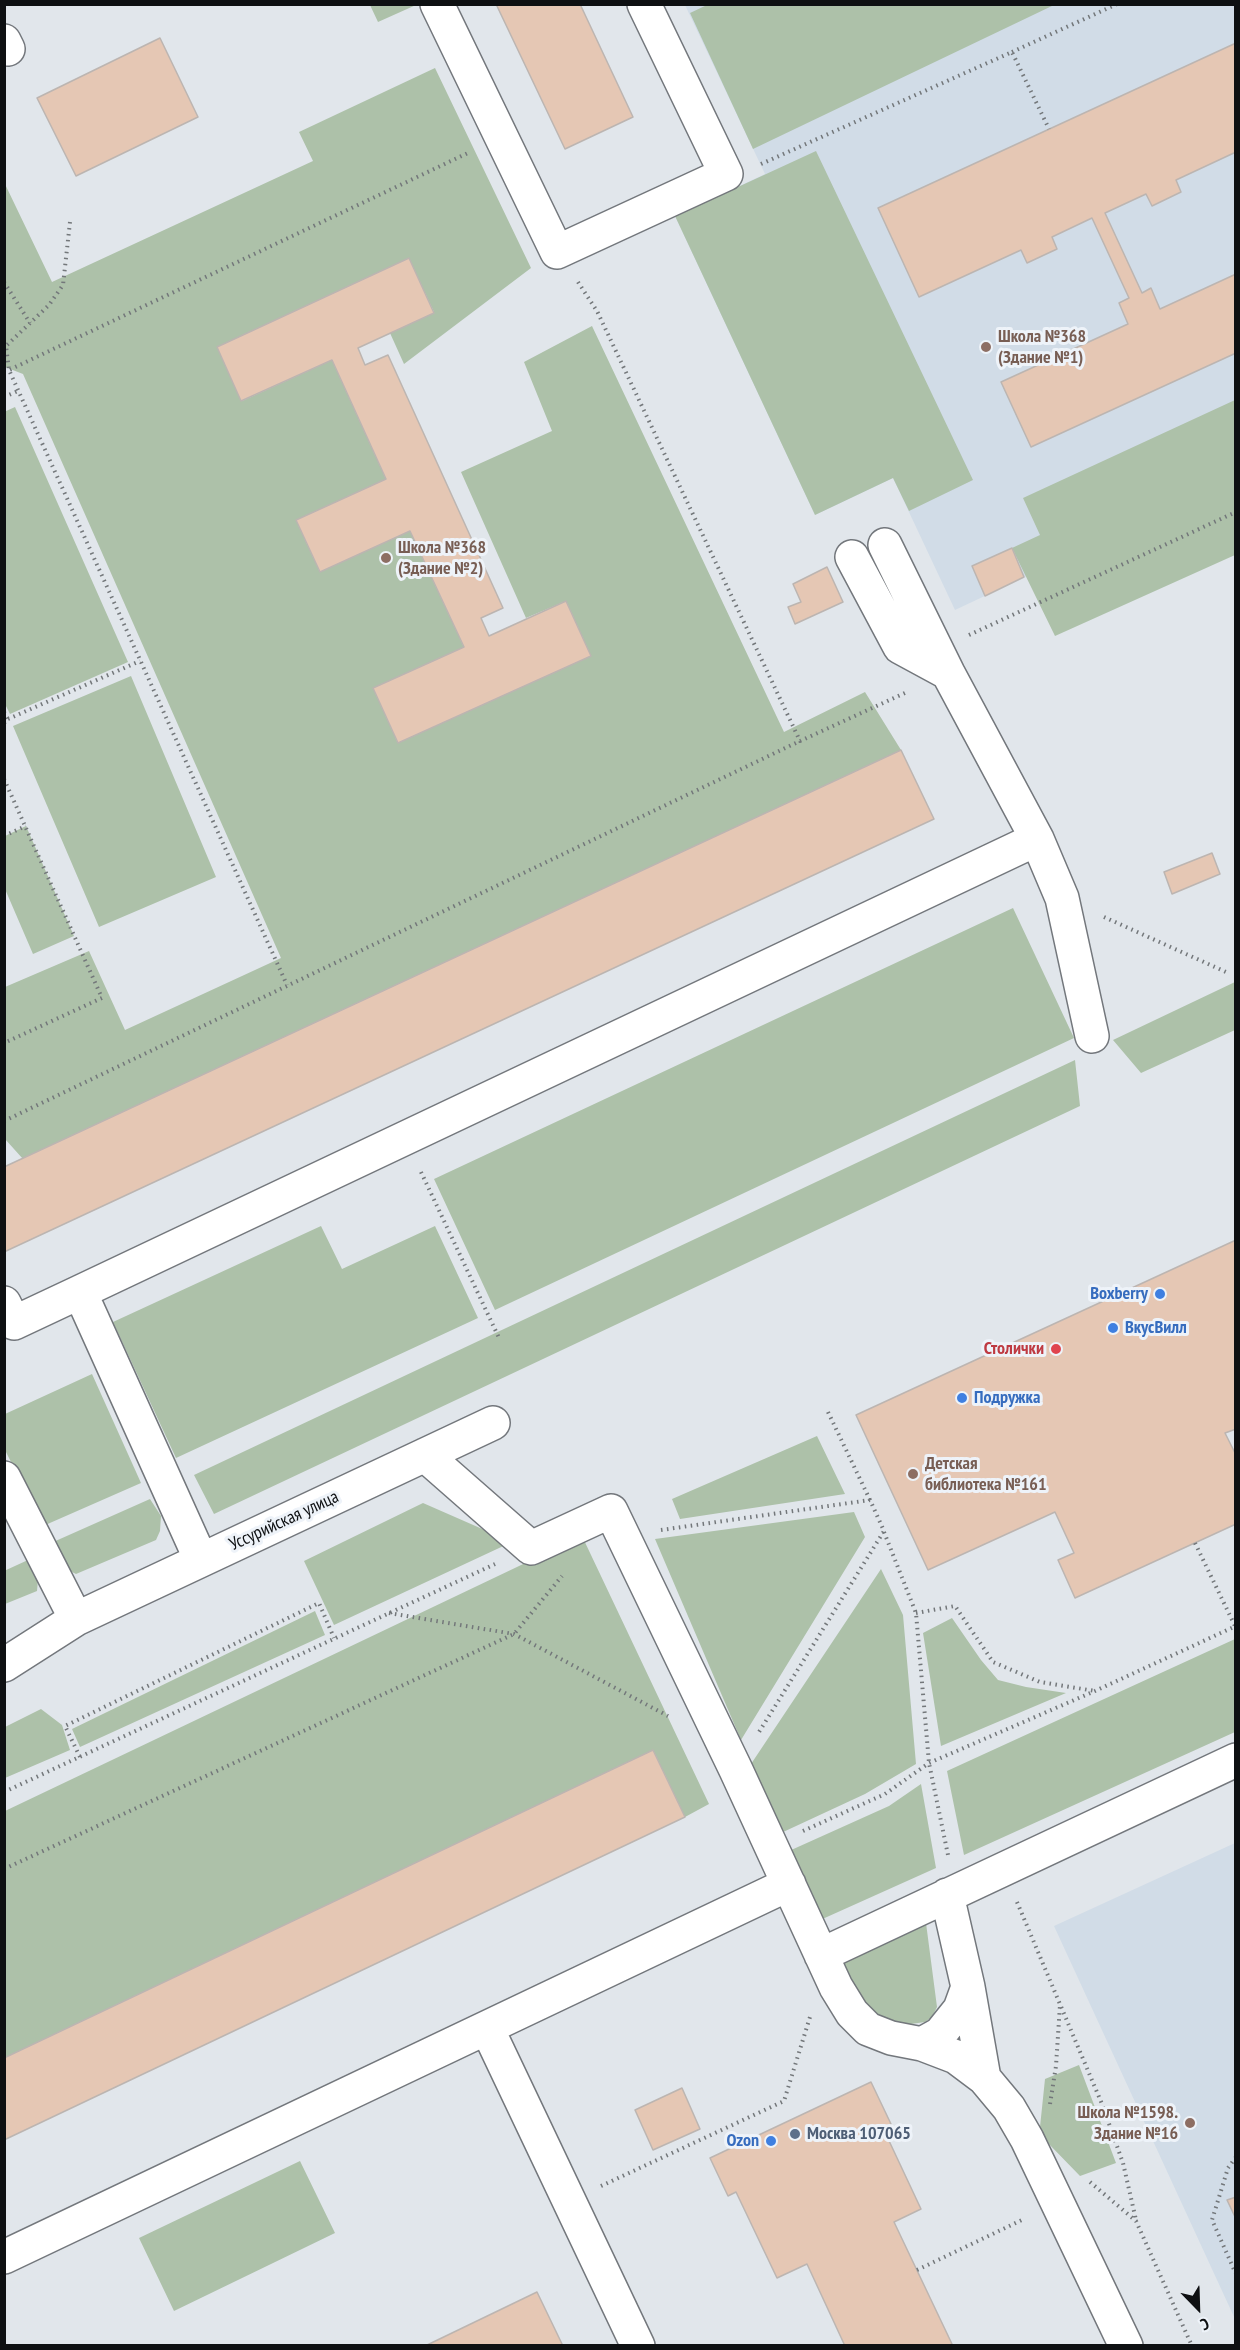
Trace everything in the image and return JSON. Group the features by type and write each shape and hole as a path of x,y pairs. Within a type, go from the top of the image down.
{"lane":[{"path":"437,4 557,252 726,174 644,4"},
{"path":"885,545 942,662 1037,839 1062,898 1092,1036"},
{"path":"852,557 900,647 942,662"},
{"path":"4,1303 14,1323 1037,839"},
{"path":"80,1292 201,1560"},
{"name":"Уссурийская улица","path":"4,1665 75,1619 493,1423"},
{"path":"425,1455 531,1548 611,1511 772,1846 836,1987 852,2013 868,2029 891,2038 922,2044 956,2057 984,2078 1009,2108 1059,2203 1126,2346"},
{"path":"4,1478 75,1619"},
{"name":"Уссурийская улица","path":"4,1640 75,1619"},
{"path":"824,1960 951,1893 1236,1760"},
{"path":"4,2257 789,1884"},
{"path":"951,1893 984,2078"},
{"path":"922,2044 940,2034 960,2010 968,1987"},
{"path":"487,2028 638,2346"}],"path":[{"path":"726,174 729,178 1117,4"},
{"path":"1012,52 1049,129"},
{"path":"7,370 501,137"},
{"path":"70,222 63,285 49,305 6,346 7,370 287,985"},
{"path":"557,252 597,311 800,741"},
{"path":"4,282 30,323"},
{"path":"4,397 18,391"},
{"path":"4,1120 800,741 942,662 1236,512"},
{"path":"4,712 6,721 140,661"},
{"path":"4,779 102,998 4,1043"},
{"path":"4,836 26,826"},
{"path":"1062,898 1226,972"},
{"path":"405,1138 500,1340"},
{"path":"828,1412 870,1500 916,1613 929,1763 951,1893"},
{"path":"657,1530 870,1500"},
{"path":"736,1770 884,1532"},
{"path":"772,1846 885,1794 929,1763 1095,1691 1235,1626 1195,1543"},
{"path":"4,1792 531,1548"},
{"path":"4,1869 514,1634 565,1573"},
{"path":"80,1757 65,1726 319,1603 334,1638"},
{"path":"916,1613 955,1606 993,1662 1040,1682 1095,1691"},
{"path":"390,1612 514,1634 670,1717"},
{"path":"1003,1869 1102,2104 1123,2163 1136,2221 1192,2346"},
{"path":"569,2201 784,2101 824,1960"},
{"path":"1050,2110 1056,2066 1060,2005"},
{"path":"1236,2157 1228,2168 1212,2220 1236,2274"},
{"path":"1087,2179 1136,2221"},
{"path":"917,2270 1059,2203 1097,2188"}],"shaded area":[{"name":"Школа №368 (Здание №1)","path":"685,5 1235,5 1235,478 955,610 893,478 815,515 675,216 765,174"},
{"name":"Школа №1598. Здание №16","path":"1235,1843 1235,2319 1054,1926"}],"green space":[{"path":"370,5 416,5 378,22"},
{"path":"707,5 1054,5 753,149 690,13"},
{"name":"Школа №368 (Здание №2)","path":"435,68 531,268 404,364 390,333 434,312 409,259 217,347 242,401 332,360 386,479 296,520 320,572 410,531 464,647 373,688 398,743 591,656 566,601 526,618 461,472 552,431 524,362 592,326 784,732 865,692 901,750 23,1159 5,1139 5,987 89,951 125,1030 281,958 23,374 5,367 4,182 52,282 313,161 299,132"},
{"path":"816,151 973,480 909,511 893,478 815,515 675,216"},
{"path":"1235,400 1235,555 1055,636 1012,548 1040,535 1023,498"},
{"path":"15,407 128,662 10,714 4,702 4,412"},
{"path":"131,676 216,877 99,927 13,726"},
{"path":"26,826 74,936 33,954 5,889 5,836"},
{"path":"1013,908 1074,1038 495,1310 434,1179"},
{"path":"1235,982 1235,1030 1141,1073 1113,1040"},
{"path":"1075,1060 1080,1106 214,1514 194,1475"},
{"path":"321,1226 342,1269 435,1226 478,1318 176,1458 113,1322"},
{"path":"92,1374 141,1483 43,1526 5,1450 5,1414"},
{"path":"817,1436 845,1494 680,1519 672,1499"},
{"path":"150,1499 161,1516 160,1531 156,1540 76,1574 68,1570 51,1543"},
{"path":"423,1503 512,1542 334,1625 304,1561"},
{"path":"854,1512 865,1537 741,1740 655,1539"},
{"path":"582,1536 709,1804 685,1817 653,1750 5,2058 5,1811"},
{"path":"28,1560 38,1579 37,1591 5,1604 4,1571"},
{"path":"881,1569 903,1615 916,1764 865,1794 781,1833 751,1764"},
{"path":"315,1611 325,1635 80,1747 72,1729"},
{"path":"952,1618 998,1680 1066,1693 941,1746 923,1633"},
{"path":"1235,1639 1235,1732 964,1855 947,1771"},
{"path":"41,1709 62,1725 70,1750 5,1778 5,1727"},
{"path":"921,1784 936,1868 818,1921 789,1851 889,1806"},
{"path":"926,1923 937,2007 932,2017 925,2022 904,2025 891,2022 876,2015 864,2004 840,1960"},
{"path":"1079,2065 1116,2163 1080,2176 1046,2141 1040,2127 1045,2079"},
{"path":"300,2161 335,2233 174,2311 139,2238"}],"building":[{"path":"496,4 580,4 633,117 565,149"},
{"path":"160,38 198,117 76,176 37,98"},
{"path":"1236,43 1236,152 1176,180 1181,192 1152,206 1146,194 1105,213 1142,293 1151,288 1160,309 1236,274 1236,353 1031,447 1001,382 1128,324 1119,303 1129,298 1092,218 1052,237 1057,249 1027,263 1021,250 919,297 878,208"},
{"path":"409,258 434,313 358,348 365,365 388,355 503,608 481,618 489,636 566,601 591,656 398,743 373,688 464,647 410,531 320,572 296,520 386,479 332,360 241,401 217,347"},
{"path":"1012,548 1024,577 985,596 972,566"},
{"path":"827,567 843,602 795,624 788,607 801,602 793,584"},
{"path":"901,750 934,819 4,1252 4,1167"},
{"path":"1212,853 1220,874 1172,894 1164,872"},
{"path":"1236,1240 1236,1429 1225,1433 1236,1455 1236,1524 1075,1598 1058,1560 1074,1553 1055,1512 928,1570 856,1415"},
{"path":"653,1750 685,1817 4,2140 4,2058"},
{"path":"871,2082 891,2124 883,2128 921,2209 894,2222 952,2344 948,2346 845,2346 807,2264 777,2278 736,2192 728,2196 710,2158"},
{"path":"682,2088 700,2129 653,2150 635,2110"},
{"path":"1236,2197 1236,2219 1227,2200"},
{"path":"537,2292 563,2346 425,2346"}],"place":[{"name":"Школа №368 (Здание №1)","path":"986,347"},
{"name":"Школа №368 (Здание №2)","path":"386,558"},
{"name":"Boxberry","path":"1160,1294"},
{"name":"ВкусВилл","path":"1113,1328"},
{"name":"Столички","path":"1056,1349"},
{"name":"Подружка","path":"962,1398"},
{"name":"Детская библиотека №161","path":"913,1474"},
{"name":"Школа №1598. Здание №16","path":"1190,2123"},
{"name":"Москва 107065","path":"795,2134"},
{"name":"Ozon","path":"771,2141"}]}
